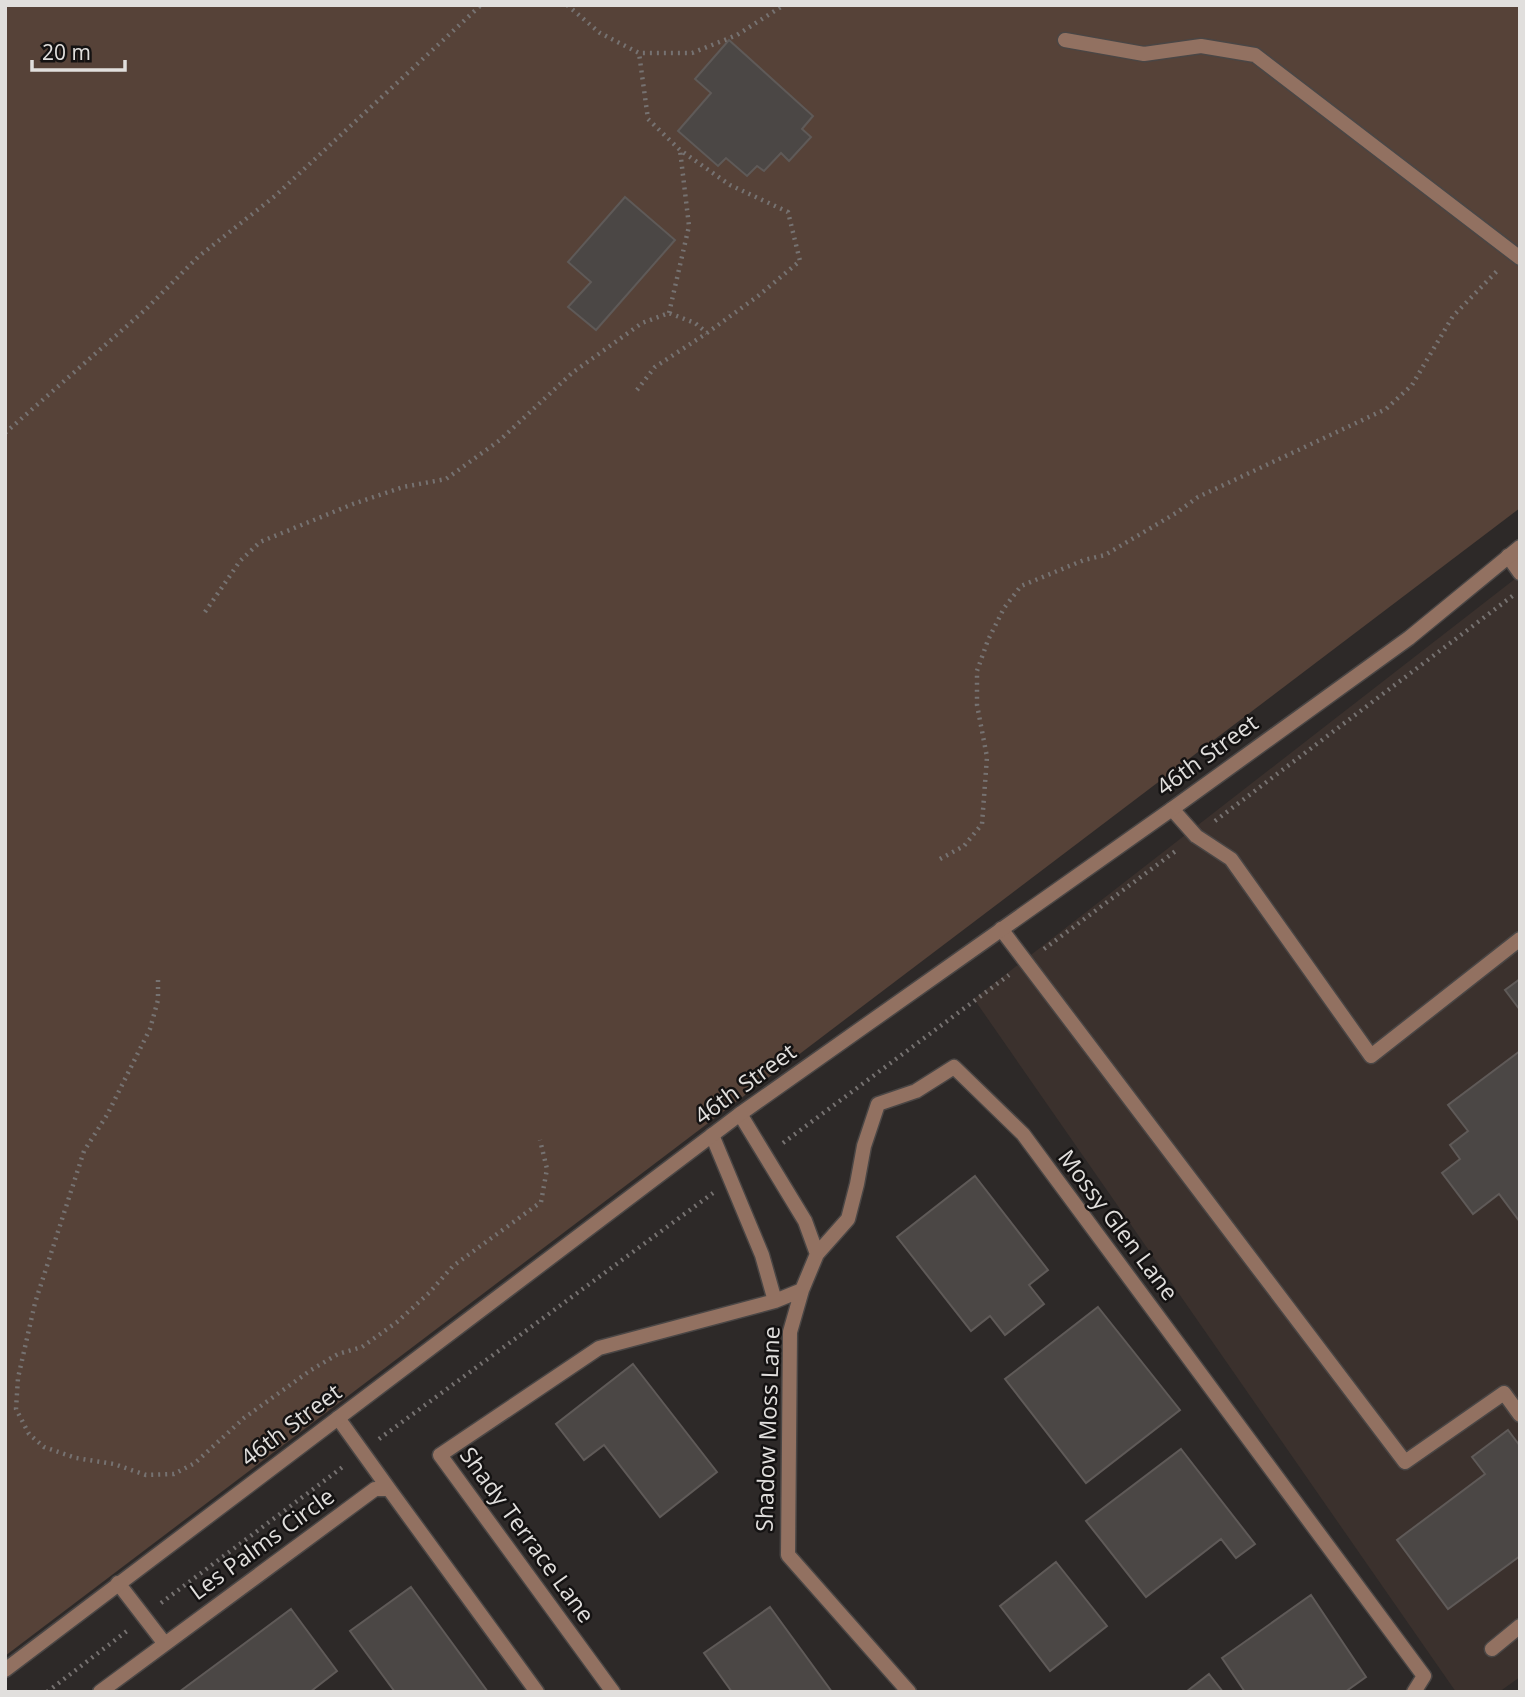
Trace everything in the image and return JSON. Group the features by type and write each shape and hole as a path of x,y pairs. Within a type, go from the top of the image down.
{"street":[{"path":"1065,40 1144,54 1201,46 1255,55 1516,255"},
{"path":"1514,552 1520,573"},
{"name":"46th Street","path":"5,1670 740,1114 1409,638 1514,552"},
{"path":"1172,808 1196,836 1231,859 1371,1056 1520,939"},
{"path":"1001,929 1405,1462 1504,1393 1520,1415"},
{"name":"Mossy Glen Lane","path":"802,1290 817,1254 848,1219 864,1146 878,1104 916,1091 954,1067 1023,1134 1424,1676 1414,1692"},
{"path":"740,1114 805,1221 817,1254"},
{"name":"Shadow Moss Lane","path":"712,1135 762,1255 775,1301"},
{"path":"775,1301 802,1290"},
{"name":"Shadow Moss Lane","path":"802,1290 790,1332 788,1555 909,1692"},
{"name":"Shady Terrace Lane","path":"613,1692 440,1455 599,1348 775,1301"},
{"path":"338,1418 537,1692"},
{"name":"Les Palms Circle","path":"100,1692 375,1489 389,1489"},
{"path":"118,1583 165,1644"},
{"path":"1492,1648 1520,1626"}],"path":[{"path":"5,433 136,318 198,257 275,196 481,5"},
{"path":"567,5 600,33 639,53 692,53 737,35 784,5"},
{"path":"637,390 654,367 707,334 800,261 788,212 730,185 680,150 648,119 639,53"},
{"path":"669,313 689,226 680,150"},
{"path":"940,859 964,846 982,824 986,757 977,705 977,671 988,640 1004,608 1021,586 1084,559 1105,555 1198,497 1386,409 1412,385 1453,316 1516,255"},
{"path":"205,612 240,561 260,542 391,491 446,479 500,440 572,373 642,323 669,313 695,323 707,334"},
{"path":"766,1156 1196,836 1520,590"},
{"path":"158,980 158,1000 150,1030 107,1115 84,1151 35,1303 18,1378 16,1409 29,1434 44,1447 76,1458 114,1464 146,1475 174,1474 195,1463 244,1418 311,1370 338,1354 362,1347 397,1322 429,1293 453,1266 541,1202 547,1169 540,1140"},
{"path":"47,1692 362,1452 731,1181"}],"shaded area":[{"path":"5,5 1520,5 1520,508 5,1656"},
{"path":"1520,575 1520,1677 1499,1692 1456,1692 974,999"}],"building":[{"path":"729,40 813,116 802,129 811,137 789,161 781,153 764,171 757,166 747,176 726,158 718,166 678,131 711,93 695,79"},
{"path":"625,197 675,240 596,330 568,307 591,282 568,262"},
{"path":"1520,979 1520,1010 1505,990"},
{"path":"1520,1051 1520,1222 1499,1194 1473,1214 1442,1173 1460,1159 1450,1145 1468,1131 1448,1105"},
{"path":"975,1176 1048,1270 1029,1285 1044,1304 1005,1335 990,1316 971,1331 897,1237"},
{"path":"1098,1307 1180,1410 1086,1483 1005,1379"},
{"path":"633,1364 717,1472 660,1517 604,1445 584,1460 556,1424"},
{"path":"1508,1430 1520,1446 1520,1556 1448,1609 1397,1540 1485,1474 1472,1457"},
{"path":"1181,1449 1255,1544 1236,1558 1221,1539 1146,1597 1086,1521"},
{"path":"1056,1562 1107,1626 1050,1671 1000,1606"},
{"path":"411,1587 488,1692 395,1692 350,1631"},
{"path":"1311,1595 1366,1677 1345,1692 1245,1692 1222,1658"},
{"path":"770,1607 832,1692 732,1692 704,1653"},
{"path":"291,1609 337,1671 310,1692 179,1692"},
{"path":"1209,1674 1223,1692 1186,1692"}]}
